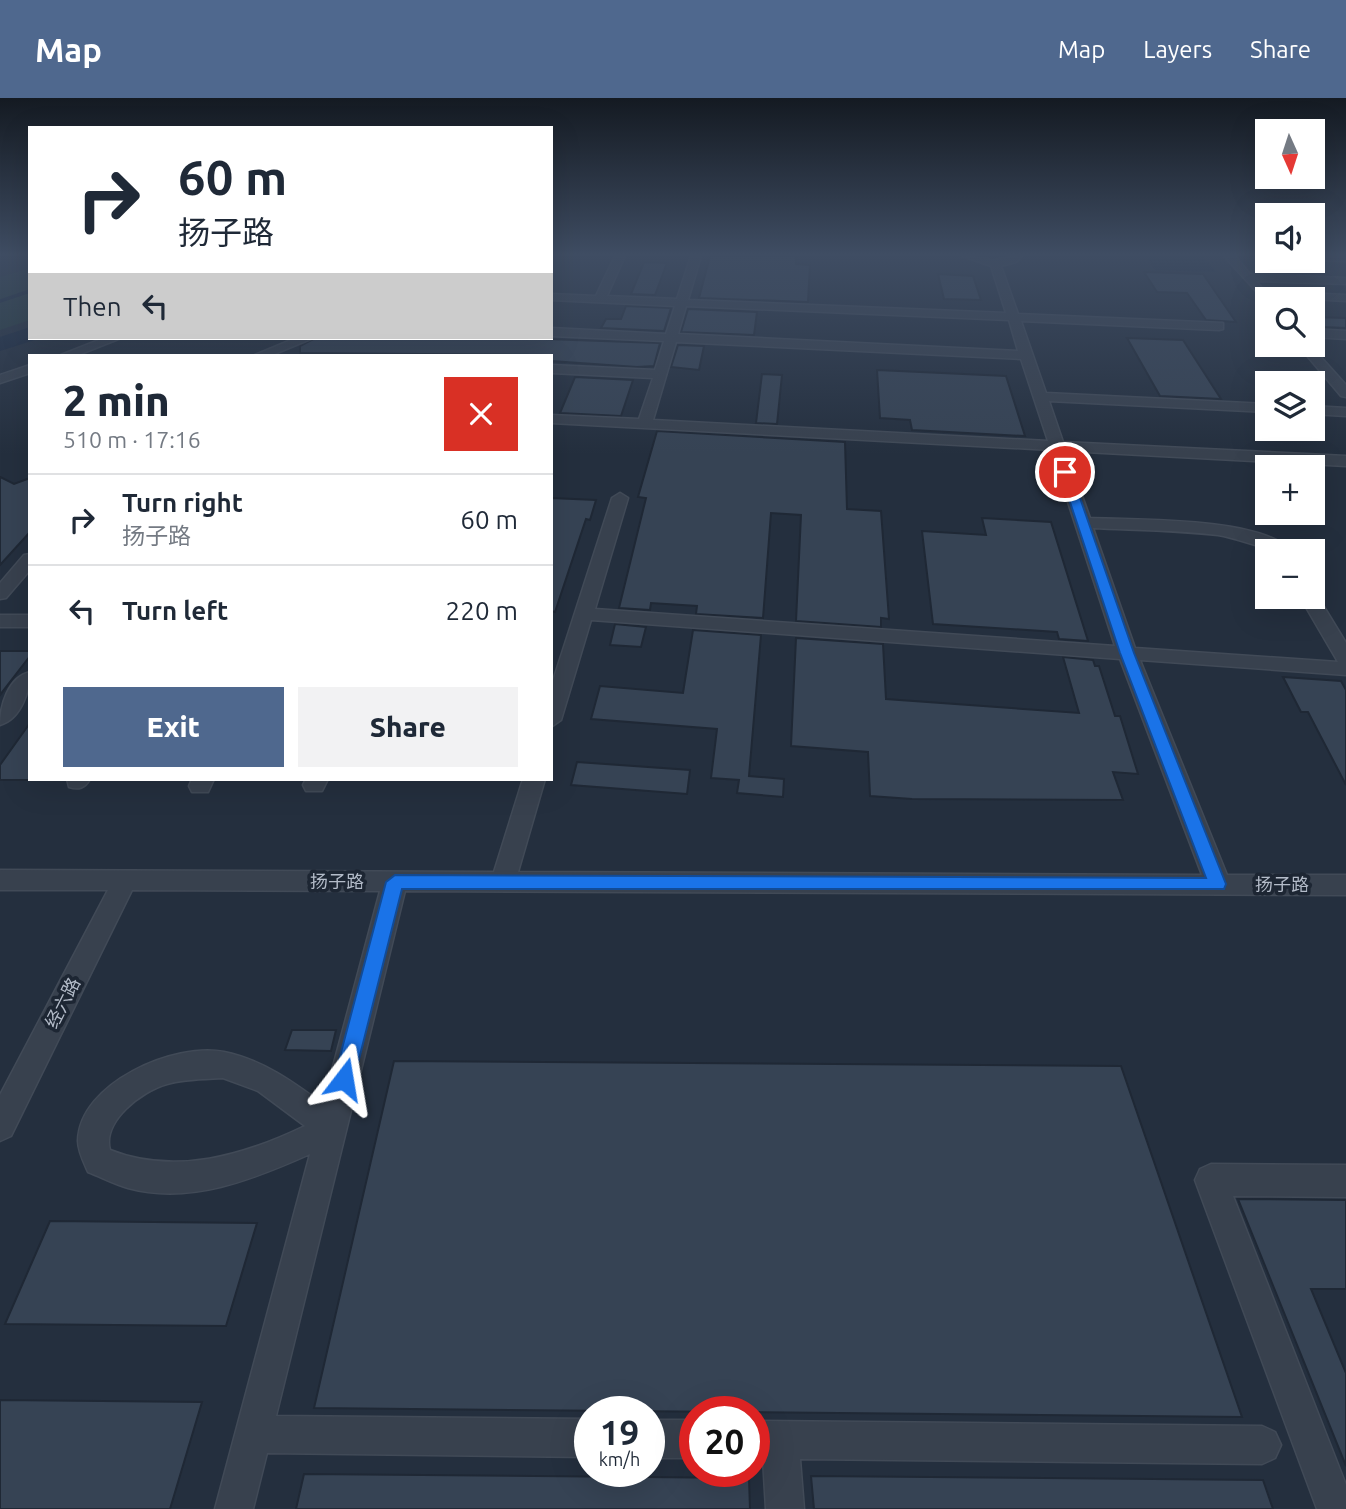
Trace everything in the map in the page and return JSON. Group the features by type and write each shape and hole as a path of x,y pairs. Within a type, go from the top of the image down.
{"street":[{"path":"645,424 676,322"},
{"path":"1015,322 1127,653 1218,884"},
{"path":"1124,322 1219,326"},
{"path":"553,332 1026,355"},
{"path":"1325,334 1346,335"},
{"path":"70,354 110,340"},
{"path":"266,354 302,340"},
{"path":"1314,357 1346,393"},
{"path":"553,369 660,374"},
{"path":"3,379 28,370"},
{"path":"3,379 28,382"},
{"path":"1346,385 1346,393"},
{"path":"1040,397 1255,407"},
{"path":"1325,411 1346,412"},
{"path":"553,419 1346,461"},
{"path":"553,713 620,498"},
{"path":"1083,523 1239,533 1262,539"},
{"path":"0,594 28,561"},
{"path":"1316,609 1346,659"},
{"path":"583,614 1346,669"},
{"path":"0,621 28,621"},
{"path":"0,718 28,681"},
{"path":"503,882 533,781"},
{"name":"扬子路","path":"0,880 1346,885"},
{"name":"经六路","path":"0,1126 125,880"},
{"path":"234,1509 395,882"},
{"path":"223,1065 242,1069 268,1082 332,1128 285,1152 216,1172 178,1178 145,1178 121,1173 99,1161 93,1142 97,1126 112,1105 135,1086 158,1073 193,1066 223,1065"},
{"path":"1336,1509 1211,1180 1346,1181"},
{"path":"253,1434 574,1438"},
{"path":"770,1440 1262,1445"},
{"path":"770,1452 785,1509"}],"green space":[{"path":"0,322 24,322 0,330"}],"building":[{"path":"604,322 667,322 664,331 601,328"},
{"path":"684,322 756,322 754,335 681,332"},
{"path":"1325,322 1346,322 1346,328 1325,327"},
{"path":"1127,338 1183,340 1221,399 1160,396"},
{"path":"553,339 660,343 654,366 637,367 553,361 553,354 300,353 300,346 311,340"},
{"path":"678,345 704,346 699,370 671,367"},
{"path":"877,370 1006,376 1025,436 912,430 910,420 880,418"},
{"path":"762,374 782,375 777,424 756,423"},
{"path":"575,377 633,380 621,416 560,413"},
{"path":"657,431 845,442 847,509 881,511 889,619 881,618 881,627 796,621 801,515 771,513 763,618 696,614 697,606 651,603 650,610 619,608 646,498 638,497"},
{"path":"0,477 14,484 28,479 28,534 0,565"},
{"path":"553,498 596,500 590,520 586,519 555,612"},
{"path":"982,518 1051,522 1088,641 1059,639 1057,632 933,624 922,531 986,535"},
{"path":"615,624 646,627 641,647 610,645"},
{"path":"693,630 761,635 749,776 784,779 783,797 737,793 739,780 711,778 717,729 591,719 600,686 683,693"},
{"path":"796,638 883,644 886,699 1079,713 1063,657 1093,660 1095,666 1099,666 1115,716 1120,716 1138,774 1113,772 1123,800 912,799 870,796 868,752 791,746"},
{"path":"0,651 28,651 28,659 0,695"},
{"path":"1283,677 1341,681 1346,690 1346,785 1308,712 1301,712"},
{"path":"28,726 28,780 0,780 0,765"},
{"path":"577,762 690,770 687,794 571,785"},
{"path":"292,1030 336,1030 331,1051 285,1050"},
{"path":"394,1061 1121,1066 1242,1417 770,1412 770,1396 679,1396 679,1412 665,1411 665,1396 574,1396 574,1411 314,1408"},
{"path":"1238,1199 1346,1200 1346,1289 1311,1289 1346,1373 1346,1466"},
{"path":"50,1221 257,1223 226,1326 5,1324"},
{"path":"0,1400 202,1402 170,1509 0,1509"},
{"path":"304,1474 574,1476 574,1487 665,1487 665,1477 679,1477 679,1487 749,1487 750,1509 296,1509"},
{"path":"811,1476 1263,1480 1273,1509 814,1509"}],"waterway":[{"path":"0,344 28,335"}],"route":[{"path":"344,1079 395,882 1218,884 1127,653 1065,472"}]}
